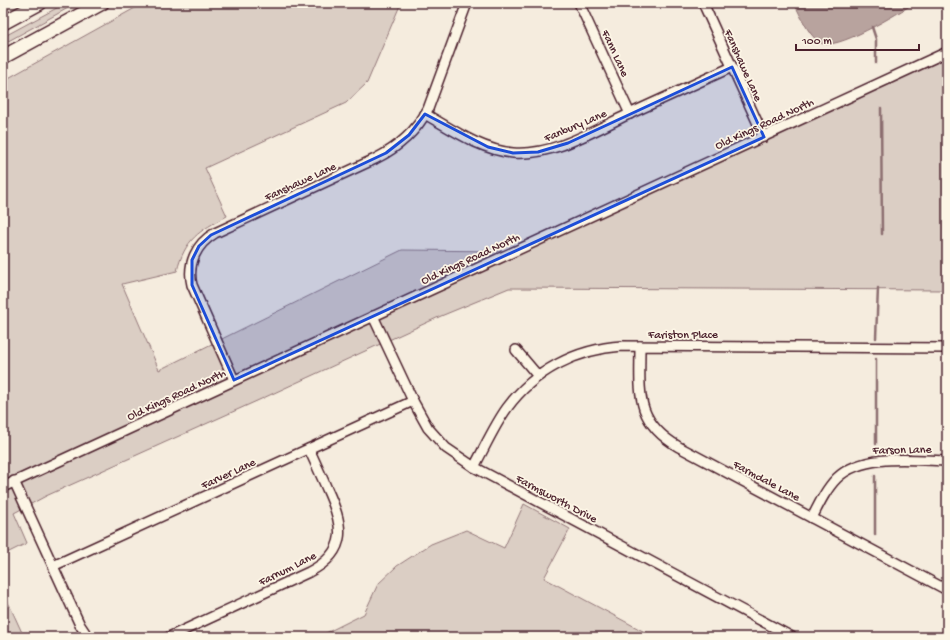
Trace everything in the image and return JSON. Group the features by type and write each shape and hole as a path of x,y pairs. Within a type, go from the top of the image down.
{"highway":[{"path":"3,23 40,3"},
{"path":"3,58 102,3"}],"street":[{"name":"Fanshawe Lane","path":"234,380 192,285 190,275 191,265 200,246 207,238 215,233 386,154 397,146 409,135 425,114 467,3"},
{"name":"Fann Lane","path":"579,3 630,114"},
{"name":"Fanshawe Lane","path":"703,3 764,136"},
{"name":"Old Kings Road North","path":"3,487 947,52"},
{"name":"Fanbury Lane","path":"425,114 481,144 501,151 519,153 538,152 556,147 732,67"},
{"name":"Farmsworth Drive","path":"373,316 412,401 425,424 440,442 453,453 474,467 792,637"},
{"name":"Fariston Place","path":"474,467 507,409 519,394 538,376 566,360 587,352 608,347 640,346 947,348"},
{"name":"Farmdale Lane","path":"640,346 641,401 647,416 657,431 665,439 947,590"},
{"path":"516,350 538,376"},
{"name":"Farver Lane","path":"53,566 412,401"},
{"name":"Farnum Lane","path":"169,637 310,572 324,563 332,554 339,539 339,520 309,449"},
{"name":"Farson Lane","path":"812,518 833,482 843,473 855,466 881,460 947,461"},
{"path":"14,481 80,624 88,637"}],"highlighted area":[{"path":"732,67 764,137 234,380 192,285 192,260 199,246 211,235 386,153 409,135 425,114 488,147 513,153 538,152 568,143"}],"shaded area":[{"path":"66,3 77,3 3,44 3,37"},
{"path":"144,3 401,3 367,83 346,103 205,168 227,216 208,226 194,237 184,251 177,271 122,284 159,370 402,250 506,251 3,482 3,81"},
{"path":"794,3 915,3 852,37 827,44 819,42 811,34"},
{"path":"947,57 947,290 509,288 441,316 46,496 14,513 27,543 3,555 3,492"},
{"path":"524,504 570,529 544,578 654,637 318,637 364,614 378,584 397,566 431,544 466,530 504,548"},
{"path":"3,591 24,637 3,637"}],"waterway":[{"path":"872,27 876,39 876,63"},
{"path":"881,108 882,234"},
{"path":"876,338 878,288"},
{"path":"876,359 876,444"},
{"path":"875,476 875,535"}]}
